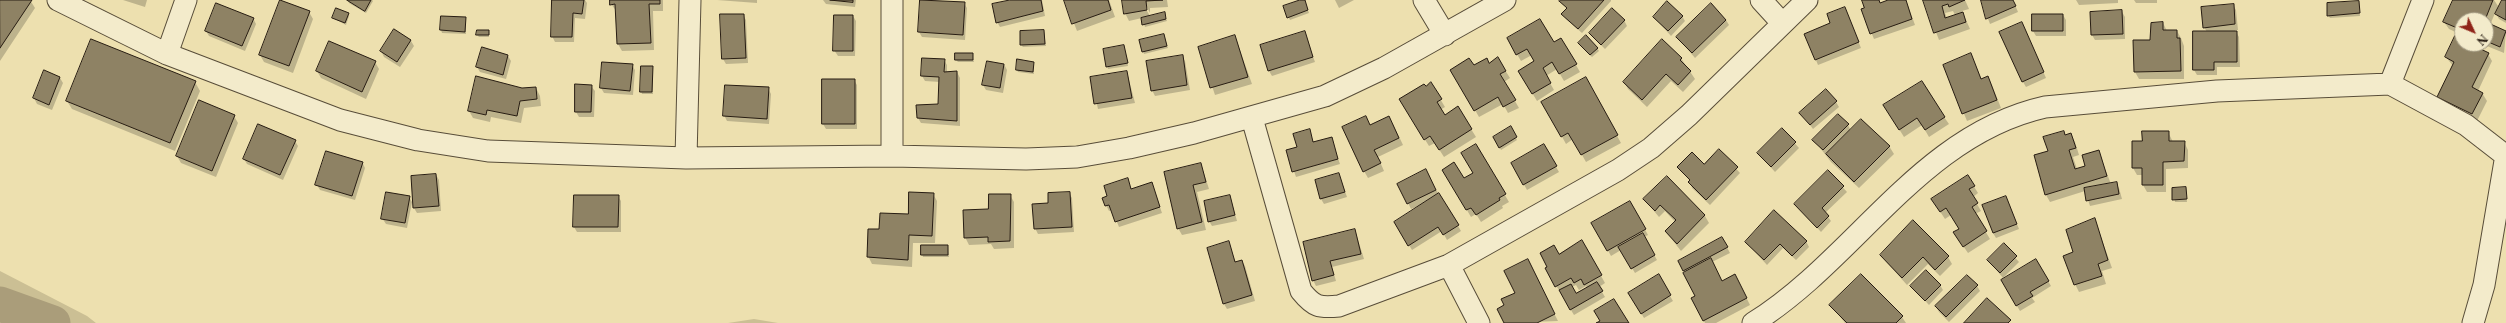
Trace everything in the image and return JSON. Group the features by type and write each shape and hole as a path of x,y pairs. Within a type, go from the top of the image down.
{"street":[{"path":"58,0 167,54 340,120 418,140 488,151 686,158 892,156 1026,159 1077,157 1129,148 1252,118 1325,96 1384,68 1505,0"},
{"path":"167,54 186,0"},
{"path":"686,158 690,0"},
{"path":"892,0 892,156"},
{"path":"1424,0 1445,35"},
{"path":"1761,0 1782,23"},
{"path":"1252,118 1301,291 1310,302 1321,308 1339,306 1449,265 1618,170 1651,148 1688,115 1807,0"},
{"path":"2390,84 2424,0"},
{"path":"1753,323 1805,286 1907,186 1940,157 1979,131 2020,112 2045,107 2217,91 2390,84 2466,125 2506,156 2484,285 2473,323"},
{"path":"1449,265 1479,323"}],"shaded area":[{"path":"0,271 87,316 96,323 0,323"},
{"path":"754,319 778,323 728,323"}],"building":[{"path":"0,0 32,0 0,48"},
{"path":"280,0 310,11 289,66 259,55"},
{"path":"347,0 371,0 365,11"},
{"path":"552,0 584,0 582,14 573,13 572,37 551,37"},
{"path":"610,0 660,0 660,4 649,4 651,43 617,44 615,4 610,5"},
{"path":"830,0 853,0 853,2"},
{"path":"920,0 965,2 963,35 918,32"},
{"path":"1010,0 1041,0 1043,11 996,23 992,4"},
{"path":"1064,0 1108,0 1111,10 1072,24"},
{"path":"1122,0 1163,0 1146,1 1147,10 1124,14"},
{"path":"1300,0 1305,0 1308,10 1287,18 1283,6"},
{"path":"1604,0 1578,29 1561,14 1567,8 1559,1"},
{"path":"1862,0 1879,0 1880,3 1888,0 1906,0 1912,19 1870,34 1861,9 1864,8"},
{"path":"1923,0 1965,0 1949,7 1948,4 1942,6 1945,18 1963,12 1966,22 1934,33"},
{"path":"1981,0 2013,0 2016,6 1986,19"},
{"path":"2453,0 2493,0 2488,12 2454,12 2454,27 2443,22"},
{"path":"2502,0 2506,0 2506,20 2495,14"},
{"path":"1667,1 1683,16 1668,31 1653,17"},
{"path":"2359,1 2360,13 2327,16 2327,3"},
{"path":"216,3 254,18 242,46 205,31"},
{"path":"1711,3 1726,20 1692,53 1676,37"},
{"path":"2234,4 2235,24 2203,28 2201,7"},
{"path":"1845,7 1859,42 1815,60 1804,34 1830,23 1827,14"},
{"path":"336,8 349,13 345,23 332,18"},
{"path":"1612,8 1625,20 1601,45 1589,33"},
{"path":"2122,10 2123,34 2091,35 2090,12"},
{"path":"1165,12 1166,19 1142,25 1141,18"},
{"path":"720,14 744,14 746,58 722,59"},
{"path":"2032,14 2063,14 2063,31 2032,31"},
{"path":"834,15 853,15 853,51 833,51"},
{"path":"441,16 466,17 465,32 440,30"},
{"path":"1540,19 1554,42 1561,38 1577,64 1559,74 1552,62 1543,68 1551,83 1532,94 1518,71 1534,61 1527,49 1516,55 1507,38"},
{"path":"2022,22 2044,72 2022,82 1999,32"},
{"path":"2163,22 2163,30 2177,30 2177,38 2180,38 2181,71 2134,72 2133,40 2150,40 2151,23"},
{"path":"2494,26 2506,31 2500,47 2494,44"},
{"path":"394,29 411,40 397,62 380,51"},
{"path":"477,30 489,30 489,35 476,35"},
{"path":"1044,30 1045,44 1020,45 1020,31"},
{"path":"1305,31 1313,57 1268,71 1260,45"},
{"path":"2193,31 2237,31 2237,62 2214,62 2214,70 2193,70"},
{"path":"1164,34 1167,46 1142,52 1139,40"},
{"path":"1235,35 1248,77 1210,88 1198,47"},
{"path":"1586,35 1598,48 1590,55 1578,43"},
{"path":"2454,38 2454,52 2489,53 2472,87 2483,93 2472,114 2437,97 2454,62 2445,57"},
{"path":"91,39 196,81 170,143 66,101"},
{"path":"1662,39 1682,58 1680,60 1691,71 1678,85 1666,74 1642,100 1623,82"},
{"path":"329,41 376,61 362,92 316,71"},
{"path":"1124,45 1128,63 1106,67 1103,49"},
{"path":"482,47 508,55 503,75 476,67"},
{"path":"955,53 973,53 973,60 955,60"},
{"path":"1971,53 1981,79 1988,76 1997,100 1962,114 1943,65"},
{"path":"1183,55 1187,85 1151,91 1146,61"},
{"path":"1498,57 1506,71 1500,74 1516,100 1503,107 1498,97 1474,111 1450,70 1469,58 1474,65 1487,58 1489,63"},
{"path":"922,58 945,59 944,72 957,71 957,121 917,118 916,105 938,104 939,77 921,76"},
{"path":"1017,59 1034,62 1033,72 1016,70"},
{"path":"987,61 1004,64 1000,88 982,85"},
{"path":"602,62 633,64 630,91 600,88"},
{"path":"641,66 653,66 652,92 640,92"},
{"path":"44,70 60,77 49,105 33,98"},
{"path":"1127,71 1132,98 1094,104 1090,77"},
{"path":"476,76 522,88 536,87 537,99 520,101 517,116 487,110 486,115 468,111"},
{"path":"1586,77 1618,135 1581,155 1568,133 1561,137 1541,102"},
{"path":"822,79 855,79 855,124 822,124"},
{"path":"1922,81 1945,117 1925,130 1917,118 1899,130 1883,105"},
{"path":"1431,82 1442,99 1437,102 1445,115 1458,106 1472,129 1439,150 1430,136 1424,140 1399,99 1424,84 1426,86"},
{"path":"575,84 592,85 591,112 575,112"},
{"path":"725,85 769,87 767,119 723,116"},
{"path":"1826,89 1837,101 1810,125 1799,113"},
{"path":"199,100 235,115 212,171 176,156"},
{"path":"1838,114 1849,124 1823,150 1812,140"},
{"path":"1366,116 1370,125 1389,116 1399,138 1374,150 1381,163 1363,172 1342,127"},
{"path":"1861,119 1890,146 1854,182 1826,154"},
{"path":"258,124 296,140 280,175 243,159"},
{"path":"1511,126 1517,137 1499,148 1493,137"},
{"path":"1782,128 1796,142 1771,167 1757,153"},
{"path":"1310,129 1313,142 1332,137 1338,159 1292,172 1286,150 1297,147 1293,134"},
{"path":"2064,131 2065,135 2071,133 2076,148 2069,150 2075,169 2085,166 2082,155 2099,150 2107,176 2045,195 2034,155 2048,151 2043,137"},
{"path":"2142,131 2169,131 2169,141 2185,141 2184,161 2163,162 2163,185 2142,185 2142,168 2132,168 2132,141 2142,141"},
{"path":"1476,144 1506,194 1499,198 1500,200 1476,215 1471,208 1466,210 1442,170 1454,162 1464,178 1473,173 1461,153"},
{"path":"1544,144 1557,166 1523,185 1511,163"},
{"path":"1719,149 1738,167 1706,200 1688,182 1690,180 1677,167 1692,152 1704,164"},
{"path":"326,151 363,162 352,196 315,185"},
{"path":"1201,163 1206,182 1193,185 1202,222 1177,229 1164,172"},
{"path":"1426,169 1436,190 1407,204 1397,184"},
{"path":"1828,170 1844,186 1822,208 1829,216 1817,228 1794,204"},
{"path":"1339,173 1345,192 1320,199 1315,180"},
{"path":"436,174 439,206 413,208 411,176"},
{"path":"1968,175 1975,186 1969,189 1978,203 1972,207 1987,231 1963,247 1953,232 1959,229 1946,208 1940,212 1931,199"},
{"path":"1667,176 1705,215 1677,244 1665,231 1676,220 1660,205 1655,211 1643,199"},
{"path":"1128,178 1131,189 1152,182 1160,207 1115,222 1109,205 1105,206 1102,198 1107,196 1104,186"},
{"path":"2117,182 2119,194 2086,201 2084,188"},
{"path":"2186,187 2187,199 2172,200 2172,188"},
{"path":"386,192 410,196 405,223 381,219"},
{"path":"909,192 934,193 932,236 909,235 908,260 867,257 868,229 879,229 880,213 908,214"},
{"path":"1070,192 1072,227 1034,229 1032,204 1048,203 1048,193"},
{"path":"1439,193 1459,225 1443,235 1438,227 1408,246 1394,222"},
{"path":"989,194 1011,194 1010,241 988,242 988,237 964,238 963,210 988,209"},
{"path":"574,195 619,195 618,227 573,227"},
{"path":"1230,195 1235,215 1208,222 1204,201"},
{"path":"2006,196 2017,224 1993,233 1982,205"},
{"path":"1630,201 1646,229 1607,251 1591,223"},
{"path":"1774,210 1807,241 1792,256 1780,244 1764,260 1745,242"},
{"path":"2095,218 2108,260 2098,264 2102,276 2074,285 2063,256 2073,252 2066,230"},
{"path":"1913,220 1949,256 1935,270 1923,257 1902,278 1880,255"},
{"path":"1355,229 1361,254 1330,261 1334,275 1312,281 1303,242"},
{"path":"1643,233 1655,255 1631,269 1618,247"},
{"path":"1722,237 1728,247 1683,271 1678,261"},
{"path":"1582,240 1602,275 1584,285 1581,279 1574,283 1571,278 1555,287 1545,268 1547,267 1540,253 1554,245 1559,254"},
{"path":"1229,241 1235,262 1242,260 1252,295 1223,304 1207,248"},
{"path":"2004,243 2017,256 2000,273 1987,260"},
{"path":"921,245 948,245 948,255 921,255"},
{"path":"1711,258 1722,281 1735,274 1747,298 1703,321 1691,298 1695,296 1683,273"},
{"path":"1528,259 1555,314 1537,323 1504,323 1497,309 1504,305 1501,299 1515,293 1504,271"},
{"path":"2036,259 2049,281 2030,292 2033,296 2016,306 2001,280"},
{"path":"1926,270 1941,285 1925,301 1910,286"},
{"path":"1659,274 1671,295 1641,314 1628,293"},
{"path":"1861,274 1903,316 1896,323 1847,323 1829,305"},
{"path":"1967,275 1978,285 1946,317 1935,306"},
{"path":"1597,282 1603,291 1570,310 1559,290 1571,284 1576,293"},
{"path":"1987,298 2011,320 2008,323 1964,323"},
{"path":"1614,299 1629,323 1596,323 1600,321 1594,311"}],"waterway":[{"path":"0,304 53,323"}]}
